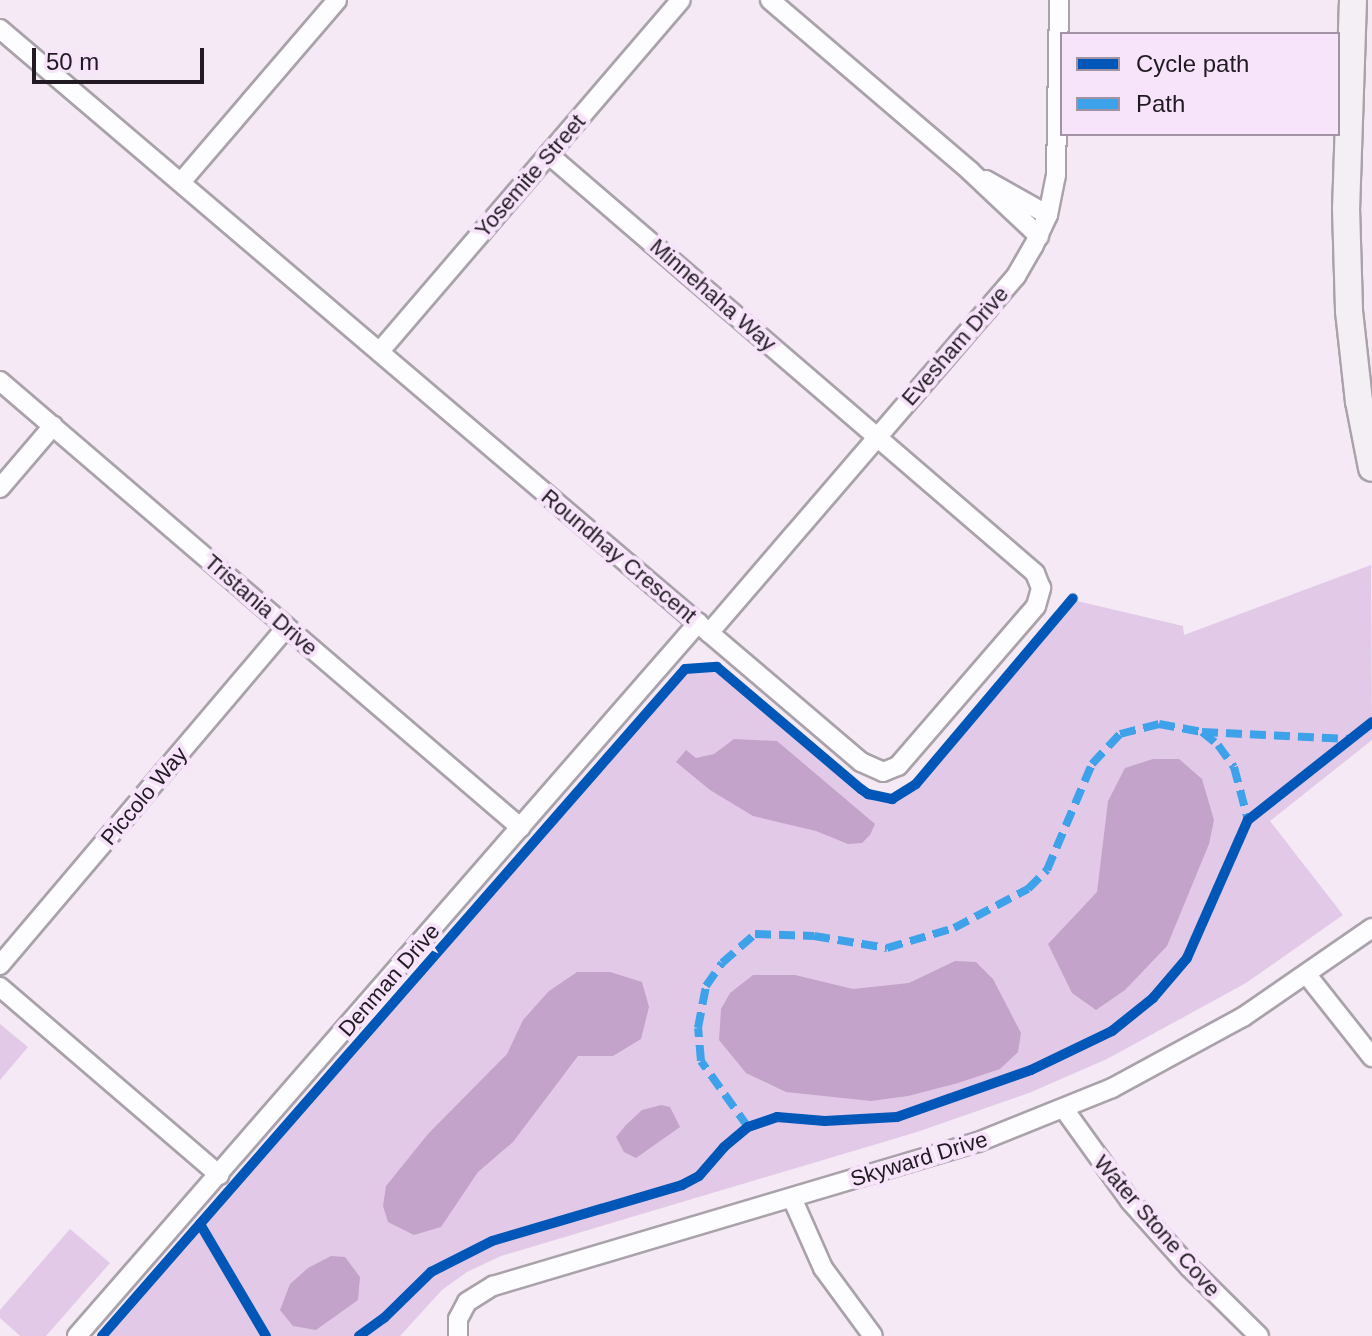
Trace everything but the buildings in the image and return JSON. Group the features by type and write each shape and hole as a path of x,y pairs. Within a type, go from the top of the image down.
{"street":[{"path":"182,181 337,0"},
{"name":"Yosemite Street","path":"380,351 681,0"},
{"path":"770,0 970,171 1000,203 1039,236"},
{"name":"Evesham Drive","path":"704,628 878,437 1016,276 1039,236 1048,215 1057,154 1059,0"},
{"path":"1353,0 1359,160 1352,353 1372,468"},
{"name":"Roundhay Crescent","path":"0,29 861,762 883,772 905,760 997,653 1040,599 1041,588 1035,573 878,437"},
{"name":"Minnehaha Way","path":"548,154 878,437"},
{"path":"970,171 1048,215"},
{"name":"Tristania Drive","path":"0,381 521,828"},
{"path":"0,488 53,426"},
{"name":"Piccolo Way","path":"0,965 287,627"},
{"name":"Denman Drive","path":"77,1336 521,828 704,628"},
{"name":"Skyward Drive","path":"458,1336 461,1310 482,1291 978,1142 1064,1109 1161,1064 1307,975 1372,928"},
{"path":"1307,975 1372,1057"},
{"path":"0,987 219,1175"},
{"name":"Water Stone Cove","path":"1064,1109 1130,1201 1190,1268 1259,1336"},
{"path":"792,1198 830,1279 873,1336"}],"shaded area":[{"path":"1371,565 1372,740 1270,821 1343,915 1246,983 1107,1059 1029,1093 917,1132 501,1256 467,1272 442,1290 400,1336 108,1336 686,673 716,671 858,792 874,801 891,803 918,789 1077,601 1183,626 1184,635"},
{"path":"734,739 777,741 875,824 870,835 862,843 848,844 816,831 753,816 710,790 676,762 686,750 696,758 714,754"},
{"path":"1153,759 1179,759 1202,779 1214,820 1209,844 1167,946 1125,990 1096,1010 1072,993 1048,944 1097,892 1108,801 1125,768"},
{"path":"955,961 976,962 993,979 1021,1033 1018,1052 1000,1069 908,1096 871,1101 786,1092 746,1073 719,1040 721,1009 730,993 753,975 795,975 853,989 909,983"},
{"path":"577,972 610,972 642,982 649,1007 641,1039 613,1056 578,1056 513,1142 478,1172 441,1227 414,1235 388,1222 383,1206 386,1186 428,1134 507,1054 523,1020 549,991"},
{"path":"0,1024 28,1047 0,1080"},
{"path":"661,1105 670,1107 680,1127 636,1158 624,1152 616,1137 642,1110"},
{"path":"70,1229 110,1263 46,1336 20,1336 0,1318 0,1310"},
{"path":"331,1256 345,1257 360,1277 358,1300 316,1330 293,1326 280,1310 290,1284 308,1268"}],"marked path":[{"path":"748,1127 701,1061 698,1028 706,986 722,963 755,934 814,936 887,948 954,928 1028,889 1047,870 1092,764 1120,734 1159,724 1202,732 1349,739"},
{"path":"1202,732 1218,745 1234,767 1248,820"}],"cycle path":[{"path":"102,1336 685,669 717,667 861,789 868,794 892,799 916,784 1073,598"},
{"path":"359,1336 384,1318 431,1272 492,1241 682,1185 699,1176 724,1147 748,1127 777,1117 825,1121 897,1117 1031,1070 1112,1031 1153,998 1187,958 1248,820 1372,722"},
{"path":"200,1224 266,1336"}]}
